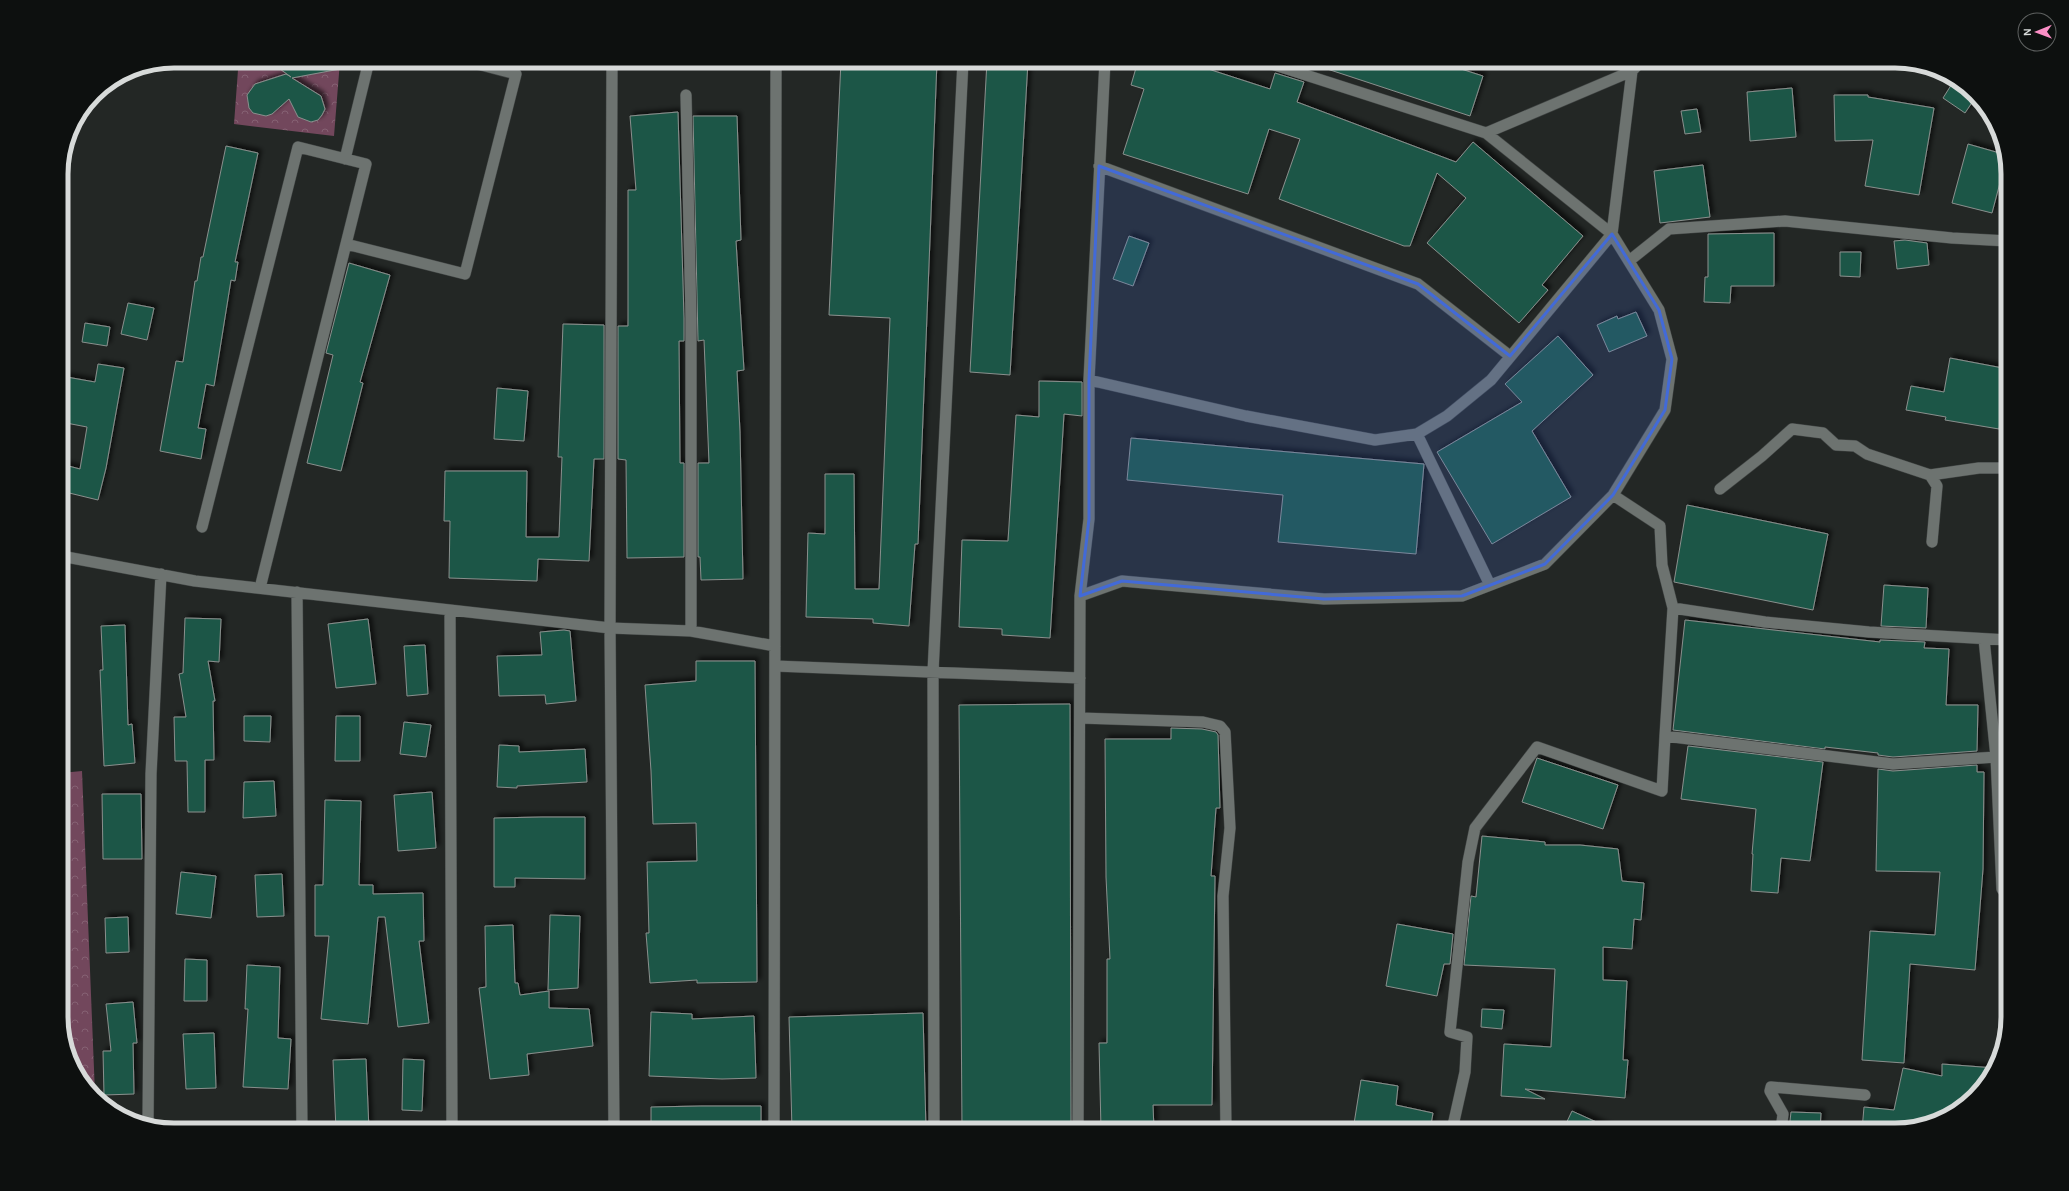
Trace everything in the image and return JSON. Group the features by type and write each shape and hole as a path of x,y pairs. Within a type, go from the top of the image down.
{"street":[{"path":"346,159 367,68"},
{"path":"346,244 466,274 516,74 500,68"},
{"path":"612,68 610,628 614,1123"},
{"path":"774,1123 776,68"},
{"path":"934,1123 933,672 963,68"},
{"path":"1078,1123 1080,596 1089,519 1089,380 1105,68"},
{"path":"1080,596 1122,581 1324,599 1462,596 1545,564 1613,495 1666,410 1672,359 1659,310 1612,234 1486,133 1284,68"},
{"path":"1486,133 1632,71 1635,68"},
{"path":"1089,380 1246,416 1375,440 1417,434 1447,416 1485,384 1612,234 1632,71"},
{"path":"686,95 690,318 691,631"},
{"path":"202,527 298,147 366,164 260,588"},
{"path":"1099,166 1418,284 1510,356"},
{"path":"1629,261 1669,229 1785,221 1952,238 2001,239"},
{"path":"1720,489 1762,456 1792,429 1823,433 1836,445 1855,446 1867,454 1930,475 1979,468 2001,468"},
{"path":"1417,434 1490,585"},
{"path":"1930,475 1937,486 1932,542"},
{"path":"1454,1123 1465,1072 1467,1037 1450,1032 1468,862 1475,828 1538,746 1662,791 1673,608 1662,565 1660,526 1613,495"},
{"path":"68,557 195,581 610,628 691,631 775,646"},
{"path":"148,1119 151,774 161,574"},
{"path":"297,592 302,1123"},
{"path":"1673,608 1765,622 1869,632 2001,640"},
{"path":"450,610 452,1123"},
{"path":"1984,639 1996,757 2001,788"},
{"path":"775,666 1080,678"},
{"path":"1080,718 1203,722 1220,726 1225,732 1230,828 1223,896 1226,1123"},
{"path":"1665,736 1893,764 1996,757"},
{"path":"1782,1123 1783,1114 1770,1091 1771,1087 1865,1095"}],"highlighted area":[{"path":"1099,166 1418,284 1510,356 1612,234 1659,310 1672,359 1665,410 1613,495 1545,564 1462,596 1324,599 1122,581 1080,596 1089,519 1089,380"}],"green space":[{"path":"239,68 339,68 334,136 234,124"},
{"path":"82,771 95,1088 79,1064 70,1038 68,1024 68,772"}],"building":[{"path":"279,68 340,68 292,78 321,96 325,109 318,120 311,122 298,117 289,99 272,114 266,116 253,113 249,108 247,95 255,84 286,74 291,77"},
{"path":"841,68 937,68 918,544 915,544 909,626 873,623 873,619 806,617 808,533 825,534 825,474 854,474 855,589 879,589 890,318 829,315"},
{"path":"987,68 1028,68 1010,375 970,372"},
{"path":"1136,68 1205,68 1270,89 1275,73 1304,82 1297,102 1456,162 1473,142 1583,236 1542,285 1548,290 1519,323 1427,243 1466,198 1437,173 1410,246 1404,246 1279,199 1300,139 1269,129 1248,194 1123,154 1144,89 1131,85"},
{"path":"1324,68 1458,68 1483,76 1470,116"},
{"path":"1952,84 1973,102 1965,113 1943,98"},
{"path":"1792,88 1796,137 1750,141 1747,92"},
{"path":"1834,95 1868,95 1868,97 1934,108 1919,195 1865,186 1873,140 1835,141"},
{"path":"1697,109 1701,132 1685,134 1681,111"},
{"path":"678,112 684,318 684,341 679,341 680,463 684,463 684,557 627,558 626,460 618,459 618,326 628,326 628,190 636,190 630,116"},
{"path":"693,116 737,116 741,240 736,241 744,370 737,371 740,432 743,579 701,580 700,557 698,557 698,463 709,463 704,340 698,341"},
{"path":"1968,144 1999,153 2001,179 1992,213 1952,203"},
{"path":"226,146 258,153 235,262 238,262 235,281 231,280 214,386 206,384 198,428 206,429 201,459 160,451 176,361 183,362 195,281 197,281 201,257 203,257"},
{"path":"1703,165 1710,217 1660,223 1654,171"},
{"path":"1774,233 1774,286 1731,286 1730,303 1704,302 1705,277 1708,277 1708,234"},
{"path":"1129,236 1149,243 1133,286 1113,279"},
{"path":"1905,240 1927,243 1929,265 1897,269 1894,241"},
{"path":"1840,252 1861,252 1860,277 1840,276"},
{"path":"349,263 390,275 360,382 363,383 341,471 307,463 333,355 326,353"},
{"path":"128,303 154,308 147,340 121,334"},
{"path":"1636,312 1647,336 1609,352 1597,325 1617,316 1618,319"},
{"path":"85,323 110,327 107,346 82,342"},
{"path":"563,324 604,325 604,459 594,459 589,561 538,559 537,581 449,578 450,521 444,521 445,471 527,471 526,537 559,537 562,457 558,457"},
{"path":"1558,336 1593,375 1532,431 1571,497 1492,544 1437,452 1522,402 1505,384"},
{"path":"1950,358 2001,368 2001,418 1999,429 1945,420 1946,417 1906,410 1911,386 1944,392"},
{"path":"98,364 124,368 106,468 98,500 68,493 68,466 80,469 87,427 68,423 68,377 95,382"},
{"path":"1039,381 1082,382 1082,416 1064,414 1050,638 1002,635 1002,629 959,627 962,540 1008,541 1016,415 1039,417"},
{"path":"497,388 528,391 524,441 494,439"},
{"path":"1131,438 1424,464 1416,554 1278,542 1283,495 1127,480"},
{"path":"1687,505 1828,534 1813,610 1674,582"},
{"path":"1884,585 1928,588 1926,628 1881,626"},
{"path":"185,618 221,619 219,662 208,661 215,701 213,701 214,760 205,760 205,812 188,812 187,761 175,761 174,717 186,717 179,674 183,673"},
{"path":"368,619 376,684 336,688 328,624"},
{"path":"1685,620 1880,642 1880,640 1925,642 1924,648 1949,649 1946,705 1978,705 1977,751 1893,757 1878,755 1878,753 1825,747 1825,749 1673,730"},
{"path":"125,625 128,725 132,724 135,763 104,766 100,670 103,670 101,626"},
{"path":"570,631 576,701 546,704 545,695 499,696 497,656 542,655 540,632"},
{"path":"425,645 428,694 407,696 404,646"},
{"path":"696,661 755,661 757,982 697,983 697,980 650,983 646,933 649,933 647,862 697,861 696,823 653,824 645,685 696,681"},
{"path":"1070,704 1071,1123 962,1123 959,705"},
{"path":"244,716 271,716 270,742 244,741"},
{"path":"336,716 360,716 360,761 335,761"},
{"path":"404,722 431,725 426,757 400,754"},
{"path":"1171,728 1202,729 1216,732 1218,735 1220,808 1216,808 1211,876 1215,876 1212,1105 1153,1105 1154,1123 1101,1123 1099,1043 1107,1043 1107,959 1110,959 1106,877 1105,739 1171,739"},
{"path":"499,745 519,746 519,752 585,749 587,782 517,786 517,788 497,787"},
{"path":"1688,746 1823,762 1810,861 1781,858 1778,893 1751,891 1752,854 1756,809 1681,799"},
{"path":"1537,758 1618,785 1603,829 1522,802"},
{"path":"1977,765 1977,772 1984,772 1983,869 1975,970 1910,964 1904,1063 1862,1060 1870,931 1935,935 1940,872 1876,871 1878,769 1893,771"},
{"path":"274,781 276,816 243,818 244,782"},
{"path":"432,792 436,848 398,851 394,795"},
{"path":"102,794 141,794 142,859 103,859"},
{"path":"325,800 361,801 359,885 373,885 373,894 423,893 424,941 419,941 429,1023 398,1027 385,917 378,917 368,1024 321,1019 329,936 315,936 315,885 323,885"},
{"path":"585,817 585,879 515,878 515,887 494,887 494,818"},
{"path":"1482,836 1545,842 1545,845 1580,845 1618,849 1622,881 1644,883 1641,920 1634,919 1632,949 1603,947 1603,980 1627,981 1623,1060 1628,1060 1625,1098 1525,1089 1545,1099 1501,1096 1504,1044 1551,1047 1555,969 1464,965 1471,896 1476,897"},
{"path":"181,872 216,876 211,918 176,914"},
{"path":"282,874 284,916 257,917 255,875"},
{"path":"550,915 580,916 578,988 548,990"},
{"path":"128,917 129,952 106,953 105,918"},
{"path":"1397,924 1453,934 1450,964 1444,964 1437,996 1386,986"},
{"path":"513,925 515,983 518,983 520,995 549,991 549,1008 589,1009 593,1046 527,1054 529,1075 490,1079 479,988 486,987 485,926"},
{"path":"185,959 207,960 207,1001 184,1001"},
{"path":"247,965 280,967 278,1038 291,1039 288,1089 243,1087 248,1009 245,1009"},
{"path":"133,1002 137,1043 133,1043 134,1094 104,1095 103,1051 111,1051 106,1004"},
{"path":"1482,1009 1504,1010 1502,1029 1481,1027"},
{"path":"651,1012 692,1014 692,1019 754,1016 756,1078 722,1079 649,1076"},
{"path":"923,1013 926,1123 792,1123 789,1017"},
{"path":"214,1033 216,1088 186,1089 183,1034"},
{"path":"366,1059 369,1123 336,1123 333,1060"},
{"path":"403,1059 424,1060 422,1111 402,1110"},
{"path":"1942,1064 1988,1067 1979,1082 1970,1092 1960,1101 1936,1115 1909,1122 1863,1123 1864,1107 1894,1110 1903,1068 1942,1076"},
{"path":"1361,1080 1398,1086 1396,1105 1433,1113 1431,1123 1354,1123"},
{"path":"761,1106 761,1123 651,1123 651,1107"},
{"path":"1572,1111 1599,1123 1566,1123"},
{"path":"1791,1112 1821,1113 1820,1123 1790,1123"}]}
